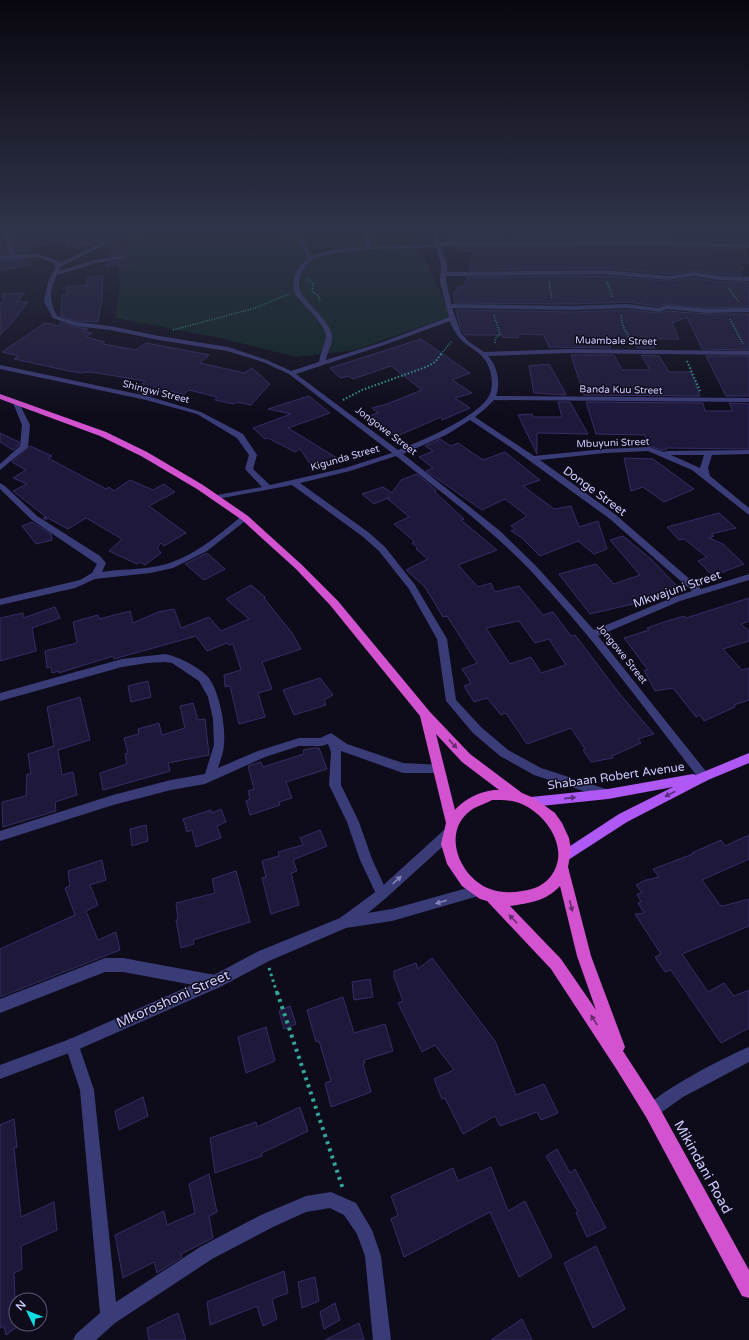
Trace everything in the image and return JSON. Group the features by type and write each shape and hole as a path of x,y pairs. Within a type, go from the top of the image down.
{"highway":[{"path":"0,396 103,434 172,470 245,518 299,567 334,603 426,715 466,758 518,797 531,802 552,819 560,831 564,843 563,862 556,880 547,889 536,896 522,900 492,898 478,891 457,872 451,859 448,847 450,828 426,715"},
{"path":"450,828 458,812 479,798 491,795 518,797"},
{"name":"Mikindani Road","path":"563,862 584,956 623,1064"},
{"name":"Mikindani Road","path":"492,898 556,964 623,1064 652,1111 749,1289"}],"main road":[{"name":"Shabaan Robert Avenue","path":"563,862 624,818 704,777 749,758"},
{"name":"Shabaan Robert Avenue","path":"531,802 608,794 704,777"}],"street":[{"name":"Jongowe Street","path":"49,292 47,302 56,317 75,324 110,328 152,337 228,349 265,361 291,373 397,453 498,533 533,568 592,635 704,777"},
{"path":"298,292 304,302 314,312 329,334 329,340 325,348 322,362"},
{"path":"445,292 458,334 470,346 483,354 490,364 496,382 492,398"},
{"path":"449,306 553,308 616,307 649,310 660,310 666,307 716,311 749,310"},
{"path":"291,373 385,343 452,318"},
{"name":"Muambale Street","path":"483,354 567,351 749,353"},
{"name":"Shingwi Street","path":"0,367 147,398 198,413 219,423 240,436 253,455 249,469 268,488"},
{"name":"Banda Kuu Street","path":"492,398 704,401 749,400"},
{"name":"Kigunda Street","path":"215,498 293,482 373,461 397,453 447,431 487,405 492,398"},
{"path":"0,468 24,447 26,424 16,403"},
{"name":"Donge Street","path":"470,417 531,458 613,517 700,593"},
{"path":"649,450 671,454 749,452"},
{"name":"Mbuyuni Street","path":"531,458 605,451 649,450 686,463 706,476 749,512"},
{"path":"706,476 704,468 709,452"},
{"path":"293,482 376,544 412,587 442,640 451,701 477,730 504,753 538,772 608,794"},
{"path":"0,485 8,492 16,503 43,523 97,558 102,563 91,577"},
{"path":"0,602 75,585 91,577 158,569 181,562 203,550 245,518"},
{"name":"Mkwajuni Street","path":"592,635 647,610 677,599 749,578"},
{"path":"0,697 122,663 153,658 175,660 203,678 213,697 218,719 219,745 210,777"},
{"path":"0,836 113,800 210,777 262,754 299,742 321,742 331,737"},
{"path":"331,737 343,747 403,768 438,768"},
{"path":"331,737 336,752 335,785 353,822 366,860 382,894"},
{"name":"Mkoroshoni Street","path":"345,922 382,894 450,828"},
{"name":"Mkoroshoni Street","path":"0,1072 72,1045 214,982 264,956 345,922 392,915 478,891"},
{"path":"0,1006 105,965 123,965 214,982"},
{"path":"72,1045 87,1090 96,1167 109,1317"},
{"path":"652,1111 678,1092 749,1054"},
{"path":"82,1340 109,1317 206,1253 267,1221 306,1204 331,1200 350,1209 364,1230 373,1256 382,1340"}],"path":[{"path":"152,337 185,326 255,308 293,292"},
{"path":"312,292 319,297 321,305 314,312"},
{"path":"551,292 553,308"},
{"path":"610,292 622,326 632,340 635,352"},
{"path":"730,292 741,304"},
{"path":"487,307 495,316 500,334 495,339 498,354"},
{"path":"716,311 730,319 749,353"},
{"path":"335,406 349,396 362,390 426,367 435,362 446,346 458,334"},
{"path":"688,352 686,360 704,401"},
{"path":"264,956 350,1209"}],"green space":[{"path":"119,292 440,292 451,316 356,350 296,357 220,338 115,318"}],"building":[{"path":"67,292 102,292 98,322 76,321 61,316 62,295 67,295"},
{"path":"454,292 748,292 749,307 706,308 666,304 659,306 627,302 573,304 454,303"},
{"path":"25,293 17,302 28,302 0,335 0,303 3,303 2,294"},
{"path":"456,310 573,312 627,310 660,313 667,311 706,314 749,314 749,350 702,349 687,317 672,323 679,339 649,339 655,348 637,348 634,343 608,342 611,348 549,347 544,335 518,334 518,338 503,337 502,335 465,335 460,326"},
{"path":"60,322 74,327 88,329 84,332 92,333 86,337 105,342 103,344 136,350 146,343 209,355 200,363 244,373 252,368 270,384 251,405 236,402 234,404 215,400 217,397 189,390 184,394 163,390 154,396 135,391 145,381 91,372 81,373 69,371 14,359 19,356 2,352 45,323 60,326"},
{"path":"421,339 470,373 452,380 472,393 455,398 470,408 442,420 441,417 395,437 366,417 378,413 372,408 387,404 422,390 391,366 353,379 349,376 340,378 330,368"},
{"path":"571,355 614,355 622,370 650,370 641,355 659,356 669,372 691,372 700,396 584,395"},
{"path":"706,356 749,356 749,396 726,396"},
{"path":"549,364 566,395 534,393 529,366"},
{"path":"309,396 330,413 288,428 337,458 311,465 300,449 295,452 268,438 265,439 253,428 291,414 268,409"},
{"path":"558,402 570,402 588,434 537,433 537,454 518,415 532,414 533,417 562,417"},
{"path":"586,402 703,403 705,411 733,411 729,403 749,404 749,449 666,448 666,450 662,450 648,446 645,435 596,434"},
{"path":"0,433 19,442 19,445 13,450 0,442"},
{"path":"440,439 451,446 458,443 483,460 505,452 540,480 523,486 554,509 571,506 579,527 598,521 607,549 594,554 578,541 540,556 522,538 511,531 515,529 511,526 527,516 505,499 482,510 426,471 433,468 419,457 433,451 425,446"},
{"path":"30,446 52,456 48,458 106,489 109,487 114,491 130,480 153,490 164,484 175,492 149,506 186,533 164,546 161,543 157,548 161,553 145,565 140,562 137,564 109,551 122,539 86,518 68,529 46,517 13,491 27,484 13,478 26,470 12,462"},
{"path":"624,458 653,459 694,489 664,502 643,487 631,491"},
{"path":"417,474 436,490 435,492 464,519 461,520 497,550 458,565 478,587 491,583 495,592 519,586 543,615 553,612 571,636 575,635 619,693 654,734 638,739 641,743 612,756 613,758 591,762 583,750 585,749 571,728 527,744 506,713 501,715 487,698 474,702 464,686 471,683 462,669 477,663 447,616 443,617 425,587 406,570 428,559 416,549 418,548 412,543 415,542 394,524 409,517 388,499 390,497 374,504 362,494 383,487 392,493 401,480","holes":["519,621 535,643 549,639 566,665 541,673 531,657 510,664 486,628"]},
{"path":"719,513 736,528 711,534 714,536 709,538 723,544 744,564 713,576 698,561 707,557 684,539 679,540 667,527"},
{"path":"32,522 51,534 52,540 36,544 22,526"},
{"path":"623,536 651,559 679,588 633,604 590,614 559,574 596,564 614,584 640,575 610,540"},
{"path":"207,553 225,569 204,580 185,564"},
{"path":"251,585 265,597 264,598 292,633 301,649 262,662 272,689 258,693 265,717 239,724 230,686 225,687 224,675 241,670 233,644 229,645 227,643 207,651 196,636 114,659 113,656 59,673 59,671 52,673 51,667 47,668 45,651 77,643 73,622 98,615 99,619 130,611 133,623 158,612 174,609 181,628 209,617 221,631 249,619 226,599"},
{"path":"749,598 749,621 741,624 749,631 749,641 723,649 742,670 749,668 749,700 734,705 735,707 704,721 700,715 696,717 673,688 655,691 644,670 648,670 624,638 649,630 647,628 664,622 684,616 686,618"},
{"path":"55,607 60,618 32,628 36,651 0,661 0,618 23,613 23,618"},
{"path":"320,678 333,695 324,700 326,705 294,715 283,690"},
{"path":"148,681 151,697 131,702 128,686"},
{"path":"80,697 90,740 58,750 62,775 73,772 77,795 55,802 56,811 3,827 2,802 26,796 27,774 31,774 28,754 54,746 47,707"},
{"path":"193,703 198,720 205,719 209,755 168,763 170,771 103,790 100,773 127,764 125,754 128,753 124,738 139,734 138,729 159,723 162,735 185,728 180,706"},
{"path":"319,748 327,769 286,782 292,798 279,802 280,805 250,815 246,801 250,799 248,791 254,789 248,766 261,762 263,767 304,754 303,750"},
{"path":"221,809 226,822 217,826 221,838 196,847 192,830 187,832 183,819 211,810 212,813"},
{"path":"146,825 148,841 132,846 130,829"},
{"path":"320,830 327,846 293,860 297,871 291,873 299,905 271,914 262,878 266,877 262,861 279,856 278,852 303,845 300,838"},
{"path":"749,835 749,859 702,880 720,905 723,906 749,899 749,926 682,954 708,992 724,983 734,996 749,990 749,1028 721,1043 671,970 665,972 655,957 661,954 635,914 644,913 638,903 641,902 637,894 642,893 636,885 646,880 659,877 653,869 693,854 692,853 721,840 725,846"},
{"path":"102,860 106,880 90,885 98,905 86,911 98,940 116,932 120,950 0,997 0,949 75,915 65,888 70,886 68,871"},
{"path":"236,871 250,922 193,940 194,944 181,948 176,920 178,920 176,903 215,893 212,879"},
{"path":"432,958 495,1041 516,1095 544,1084 558,1113 541,1120 537,1112 500,1126 495,1116 463,1134 445,1098 442,1099 434,1079 454,1070 435,1045 422,1052 398,1003 403,1001 394,977 394,971 416,963 418,969"},
{"path":"370,979 373,997 354,1000 352,982"},
{"path":"343,997 354,1033 385,1024 393,1051 364,1060 365,1063 363,1064 371,1092 331,1107 325,1083 331,1081 319,1041 316,1042 307,1010"},
{"path":"290,1006 296,1024 284,1029 279,1011"},
{"path":"266,1027 275,1061 246,1073 238,1037"},
{"path":"143,1097 148,1116 119,1130 115,1111"},
{"path":"300,1107 308,1131 262,1153 262,1156 215,1173 210,1138 256,1122 257,1127"},
{"path":"14,1119 17,1147 14,1148 21,1217 54,1202 57,1230 21,1246 22,1269 14,1273 15,1292 8,1292 8,1332 10,1332 6,1335 4,1326 0,1328 0,1125"},
{"path":"557,1149 570,1173 575,1169 606,1228 587,1237 576,1213 578,1212 546,1156"},
{"path":"491,1167 508,1211 525,1201 552,1257 519,1277 490,1212 404,1257 391,1219 398,1215 391,1196 453,1168 458,1181"},
{"path":"209,1174 217,1212 209,1216 213,1238 181,1254 182,1257 157,1273 154,1262 123,1278 115,1235 164,1211 167,1225 195,1213 189,1184"},
{"path":"596,1246 625,1309 593,1328 564,1263"},
{"path":"284,1271 288,1293 272,1299 277,1319 263,1326 257,1306 210,1325 207,1302"},
{"path":"315,1277 319,1301 302,1308 298,1282"},
{"path":"335,1303 340,1320 324,1329 320,1312"},
{"path":"178,1313 186,1340 149,1340 147,1328"},
{"path":"522,1319 532,1340 491,1340"},
{"path":"359,1323 364,1340 325,1340"}]}
